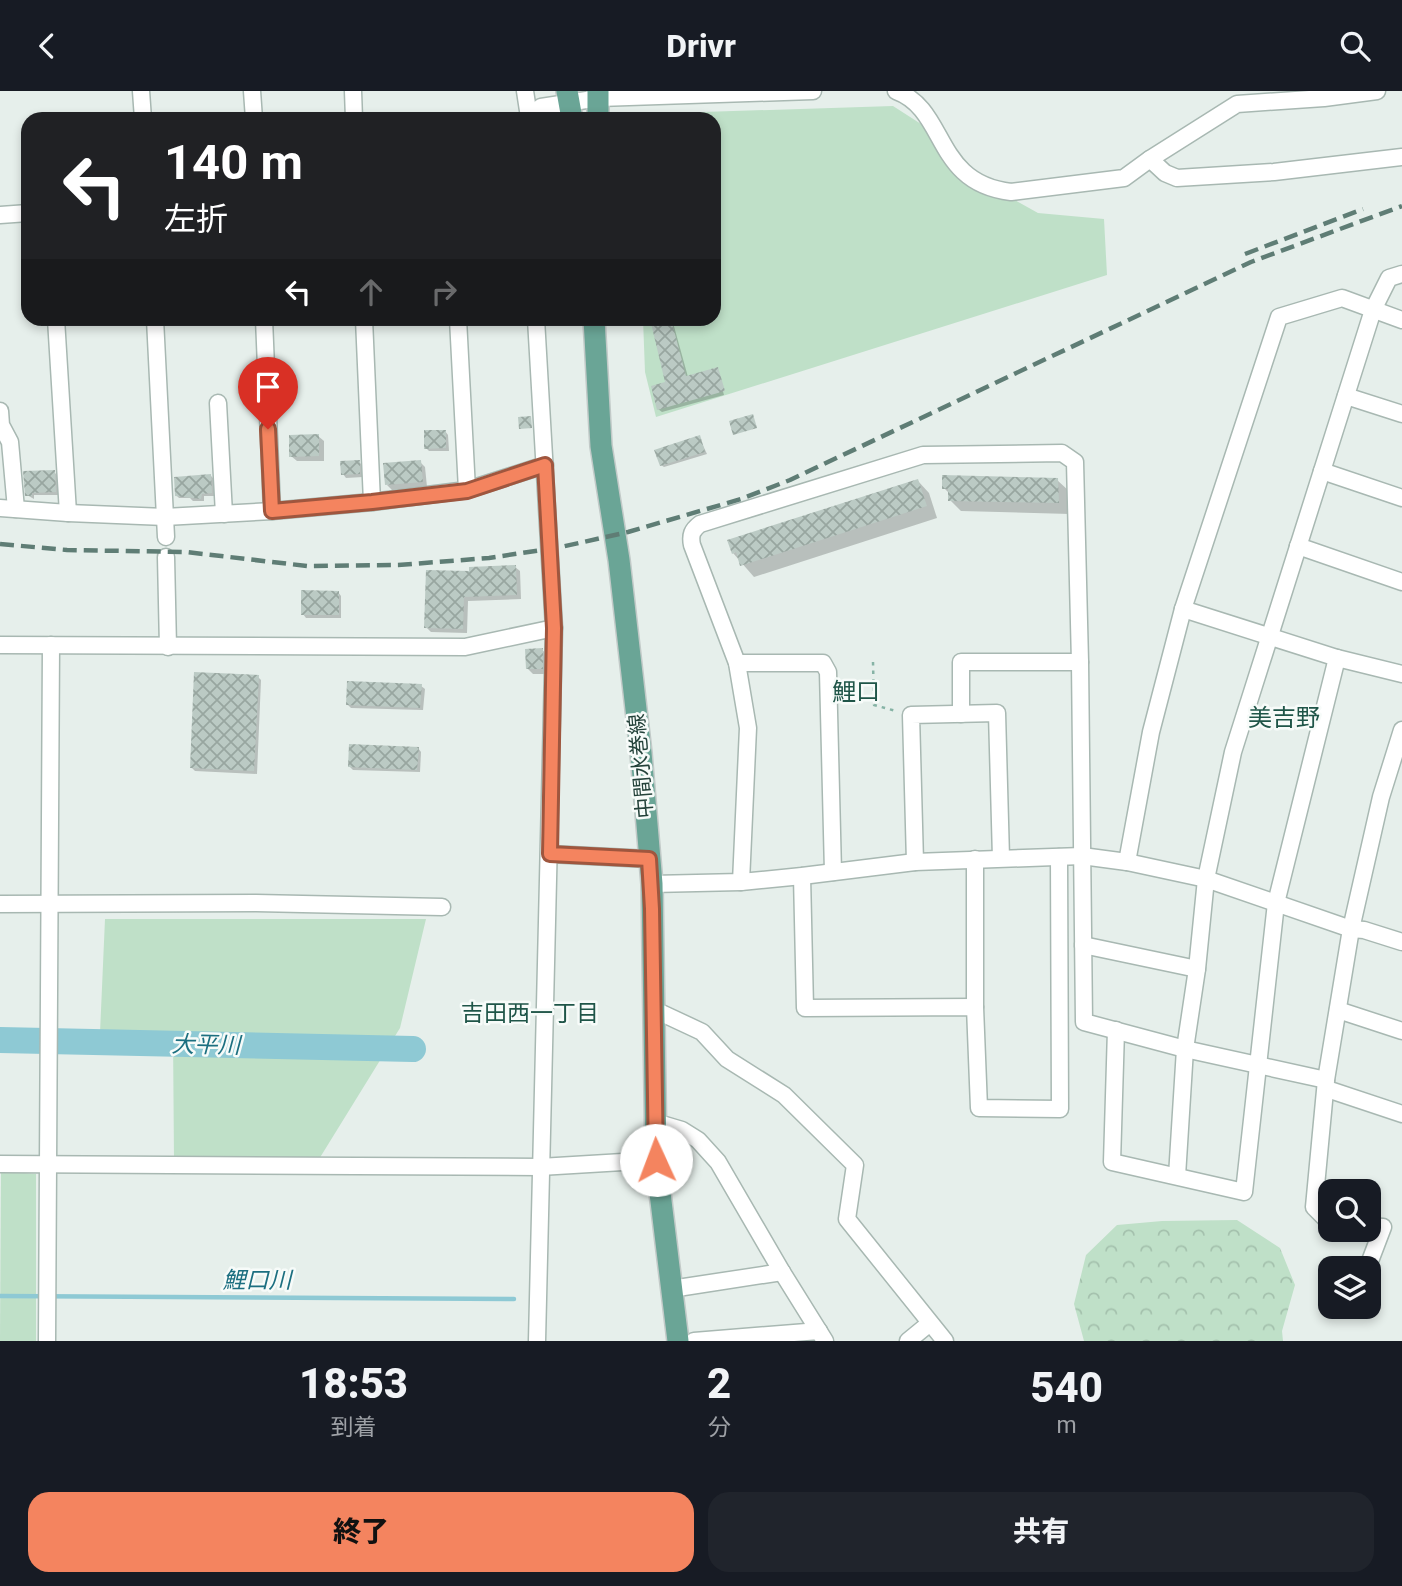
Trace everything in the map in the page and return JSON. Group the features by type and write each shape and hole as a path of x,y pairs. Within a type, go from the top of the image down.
{"main road":[{"name":"中間水巻線","path":"594,326 601,446 619,560 641,753 652,884 656,1160 678,1341"}],"street":[{"path":"141,91 142,112"},
{"path":"252,91 254,112"},
{"path":"353,91 354,112"},
{"path":"525,91 528,112"},
{"path":"536,112 541,107 569,104 813,91"},
{"path":"896,91 919,106 950,156 964,173 979,184 994,190 1011,192 1124,178 1237,104 1377,91"},
{"path":"1150,159 1165,173 1177,178 1274,172 1402,157"},
{"path":"0,215 21,214"},
{"path":"1177,1176 1185,1049 1197,969 1206,879 1233,752 1373,310 1389,278 1402,274"},
{"path":"1127,862 1151,732 1183,609 1279,317 1342,298 1402,320"},
{"path":"56,326 68,513"},
{"path":"155,326 166,537"},
{"path":"264,326 272,511"},
{"path":"364,326 372,502"},
{"path":"457,326 467,491"},
{"path":"536,326 554,628 537,1341"},
{"path":"1346,396 1402,414"},
{"path":"218,403 224,514"},
{"path":"0,411 1,425 10,442 8,509 165,517 272,511 467,491 545,465"},
{"path":"741,881 748,728 737,663 690,536 700,524 923,455 1062,453 1074,463 1080,661 1084,1022 1258,1065 1326,1085 1402,1114"},
{"path":"1322,471 1402,498"},
{"path":"1298,547 1402,582"},
{"path":"166,557 168,647"},
{"path":"1183,609 1337,658 1402,674"},
{"path":"0,645 465,647 554,628"},
{"path":"47,1341 51,645"},
{"path":"1116,1030 1112,1162 1244,1192 1276,903 1337,658"},
{"path":"961,714 961,662 1080,661"},
{"path":"737,663 823,663 828,672 833,872"},
{"path":"915,862 911,715 997,713 1001,858"},
{"path":"1318,1211 1314,1207 1326,1085 1351,929 1377,810 1397,761 1402,730"},
{"path":"550,854 649,859"},
{"path":"652,884 802,876 915,862 1082,856 1127,862 1206,879 1351,929 1364,930 1402,942"},
{"path":"975,859 975,1007 979,1108 1060,1109 1059,857"},
{"path":"802,876 806,1008 975,1007"},
{"path":"0,904 442,907"},
{"path":"1083,945 1197,969"},
{"path":"655,1010 702,1032 727,1059 784,1095 855,1165 847,1219 945,1341"},
{"path":"1338,1010 1402,1031"},
{"path":"655,1122 682,1130 698,1140 718,1162 822,1336 694,1341"},
{"path":"0,1164 540,1167 656,1160"},
{"path":"671,1289 782,1272"},
{"path":"908,1341 930,1323"}],"path":[{"path":"873,662 873,705 911,715"}],"green space":[{"path":"893,106 949,142 988,185 1038,213 1104,219 1107,275 656,417 645,372 643,326 721,326 721,112 704,112"},
{"path":"105,919 426,919 400,1028 316,1164 174,1161 173,1035 100,1033"},
{"path":"1,1171 36,1174 36,1341 0,1341"},
{"path":"1237,1220 1280,1248 1295,1285 1282,1331 1283,1341 1084,1341 1074,1304 1086,1255 1117,1225 1162,1221"}],"building":[{"path":"652,326 673,326 686,376 718,367 725,391 657,410 651,386 665,382"},
{"path":"753,414 757,428 733,435 729,421"},
{"path":"531,416 532,428 519,429 518,417"},
{"path":"424,430 446,430 446,448 424,449"},
{"path":"319,434 319,456 289,457 289,435"},
{"path":"700,435 705,452 660,466 654,450"},
{"path":"360,460 360,474 341,475 340,461"},
{"path":"421,460 423,482 385,485 383,463"},
{"path":"55,470 56,492 25,496 23,471"},
{"path":"211,474 212,493 202,494 201,499 175,496 174,477"},
{"path":"942,475 1058,478 1059,503 948,501 948,489 942,489"},
{"path":"918,479 927,506 740,566 736,552 732,554 727,540"},
{"path":"516,565 517,595 464,597 463,629 424,628 426,570 469,571 469,567"},
{"path":"301,590 339,591 339,615 301,615"},
{"path":"543,648 543,669 526,669 525,649"},
{"path":"194,672 259,675 254,771 190,768"},
{"path":"347,681 422,684 420,708 346,705"},
{"path":"349,744 419,747 417,770 348,767"}],"waterway":[{"name":"大平川","path":"0,1040 413,1049"},
{"name":"鯉口川","path":"0,1296 514,1299"}],"railway":[{"path":"0,544 67,550 186,552 307,566 398,565 489,558 561,547 628,532 741,499 790,480 1251,262 1402,206"},
{"path":"1245,254 1363,209"}],"district":[{"name":"鯉口","path":"856,692"},
{"name":"美吉野","path":"1284,718"},
{"name":"吉田西一丁目","path":"530,1013"}],"route":[{"path":"268,429 272,511 467,491 545,465 554,628 550,854 649,859 655,1010 656,1160"}]}
